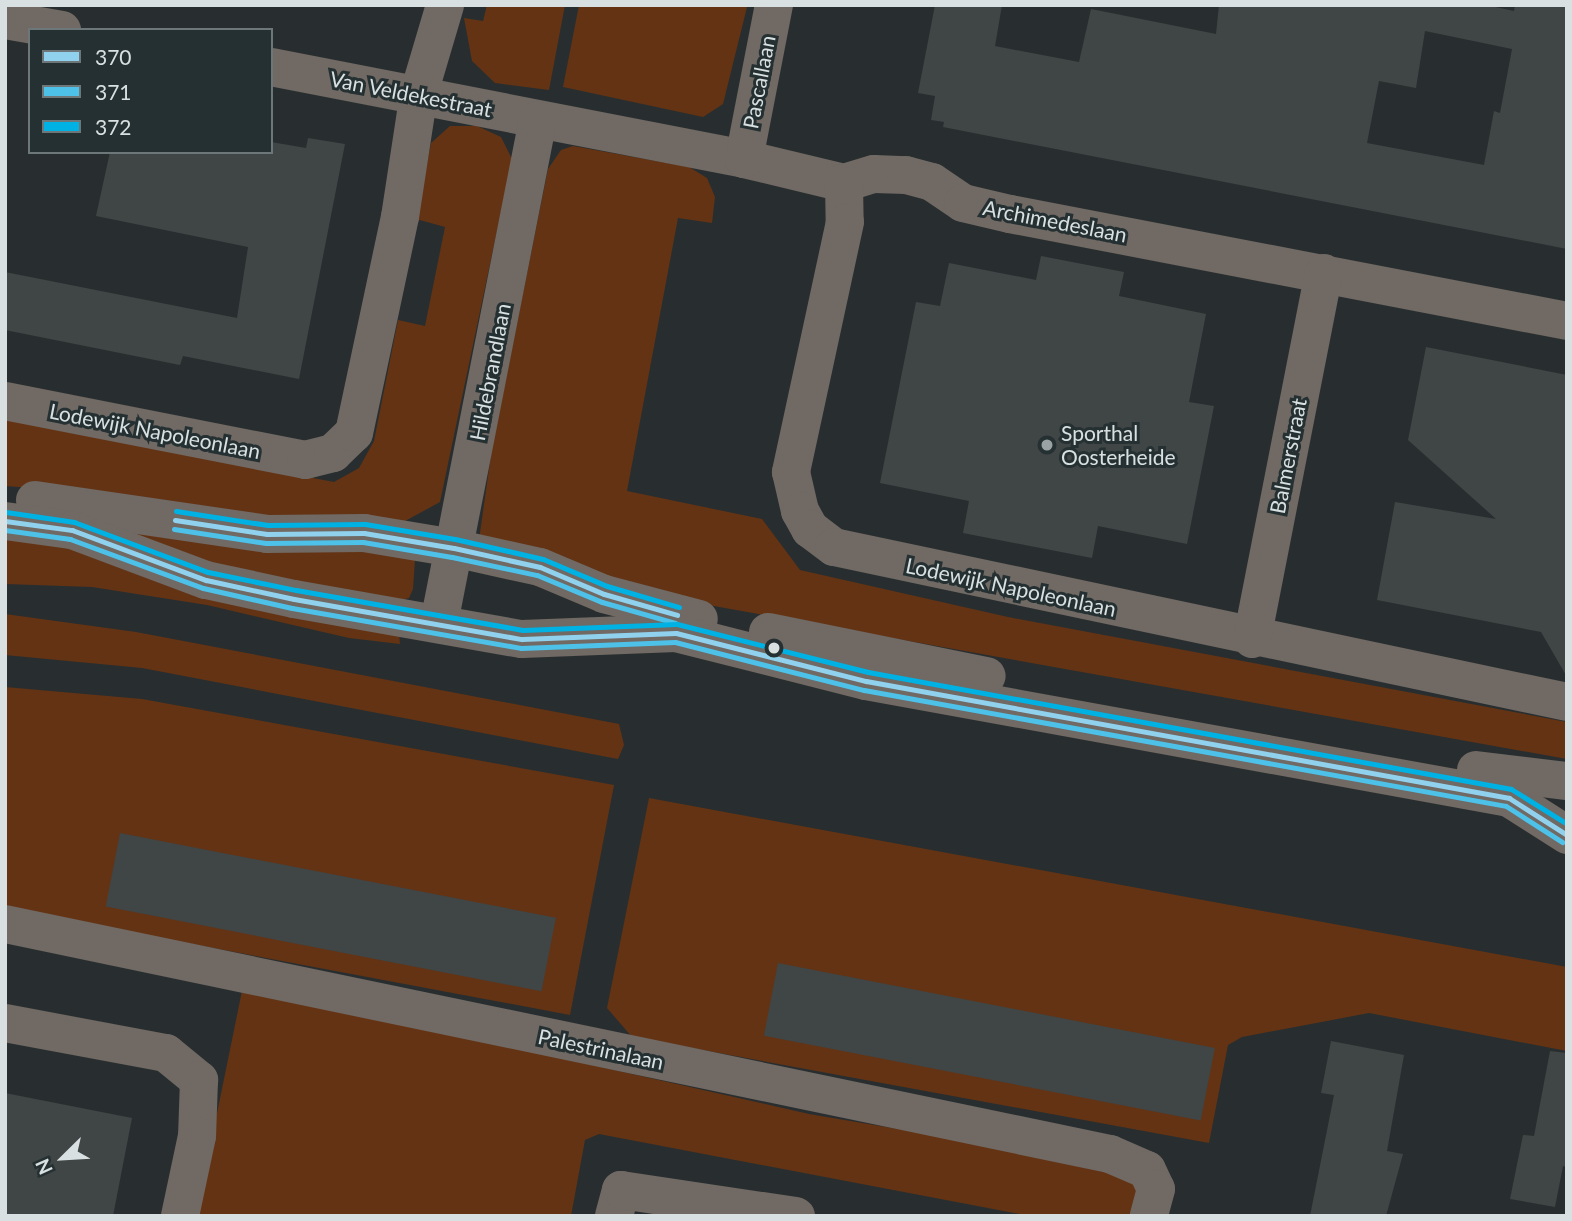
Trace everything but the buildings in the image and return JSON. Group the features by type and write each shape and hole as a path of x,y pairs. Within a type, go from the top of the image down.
{"street":[{"path":"419,93 445,5"},
{"name":"Pascallaan","path":"744,159 774,5"},
{"path":"5,20 51,28"},
{"name":"Van Veldekestraat","path":"273,67 419,93 544,121"},
{"name":"Lodewijk Napoleonlaan","path":"5,401 305,460 333,453 354,433 400,217 419,93"},
{"name":"Archimedeslaan","path":"544,121 744,159 845,183 874,174 906,175 932,182 963,202 1010,214 1567,321"},
{"name":"Hildebrandlaan","path":"439,623 544,121"},
{"name":"Lodewijk Napoleonlaan","path":"845,183 845,222 791,472 800,511 810,529 834,547 1252,639 1567,702"},
{"name":"Balmerstraat","path":"1252,639 1324,273"},
{"path":"5,499 44,501 267,534 364,533 454,548 540,567 604,594 679,615 1437,764 1567,781"},
{"path":"5,522 72,530 206,580 522,639 676,633 866,681 1509,798 1567,835"},
{"name":"Palestrinalaan","path":"5,924 1110,1154 1147,1170 1156,1189 1149,1216"},
{"path":"5,1023 166,1053 200,1080 197,1136 180,1216"},
{"path":"614,1216 621,1190 796,1216"}],"shaded area":[{"path":"487,5 565,5 549,90 495,83 472,61 464,18 483,21"},
{"path":"579,5 747,7 723,104 703,117 563,87"},
{"path":"450,126 477,126 501,137 512,159 440,502 396,526 253,520 74,491 5,486 5,419 334,482 359,468 374,441 398,320 425,326 445,227 416,219 431,143"},
{"path":"573,146 689,167 707,178 715,197 712,223 678,218 627,491 762,519 800,570 1008,617 1567,722 1567,759 658,596 479,540 492,448 548,169 561,150"},
{"path":"133,522 357,547 415,559 413,589 409,598 398,601 199,567 126,535"},
{"path":"5,538 68,541 399,633 400,644 349,638 207,605 92,587 5,584"},
{"path":"5,614 136,632 619,724 624,745 618,759 142,668 5,655"},
{"path":"5,687 142,699 614,785 570,1015 5,909"},
{"path":"649,798 1567,967 1567,1051 1369,1013 1242,1037 1228,1045 1209,1143 632,1037 607,1008"},
{"path":"243,986 809,1114 951,1138 1144,1181 1138,1216 1030,1216 599,1134 585,1140 571,1216 196,1216"}],"transit line":[{"name":"372","path":"176,511 268,525 365,524 455,539 543,559 607,586 679,607"},
{"name":"372","path":"6,512 74,522 208,572 296,590 523,630 677,624 868,672 1511,789 1567,824"},
{"name":"370","path":"175,520 267,534 364,533 454,548 540,567 604,594 677,615"},
{"name":"370","path":"5,521 72,530 206,580 294,599 522,639 676,633 866,681 1509,798 1567,835"},
{"name":"371","path":"174,529 266,543 363,542 452,557 537,575 602,602 675,623"},
{"name":"371","path":"5,530 70,539 203,588 292,608 521,648 675,642 864,690 1506,806 1562,842"}],"place":[{"name":"Sporthal Oosterheide","path":"1047,445"}]}
